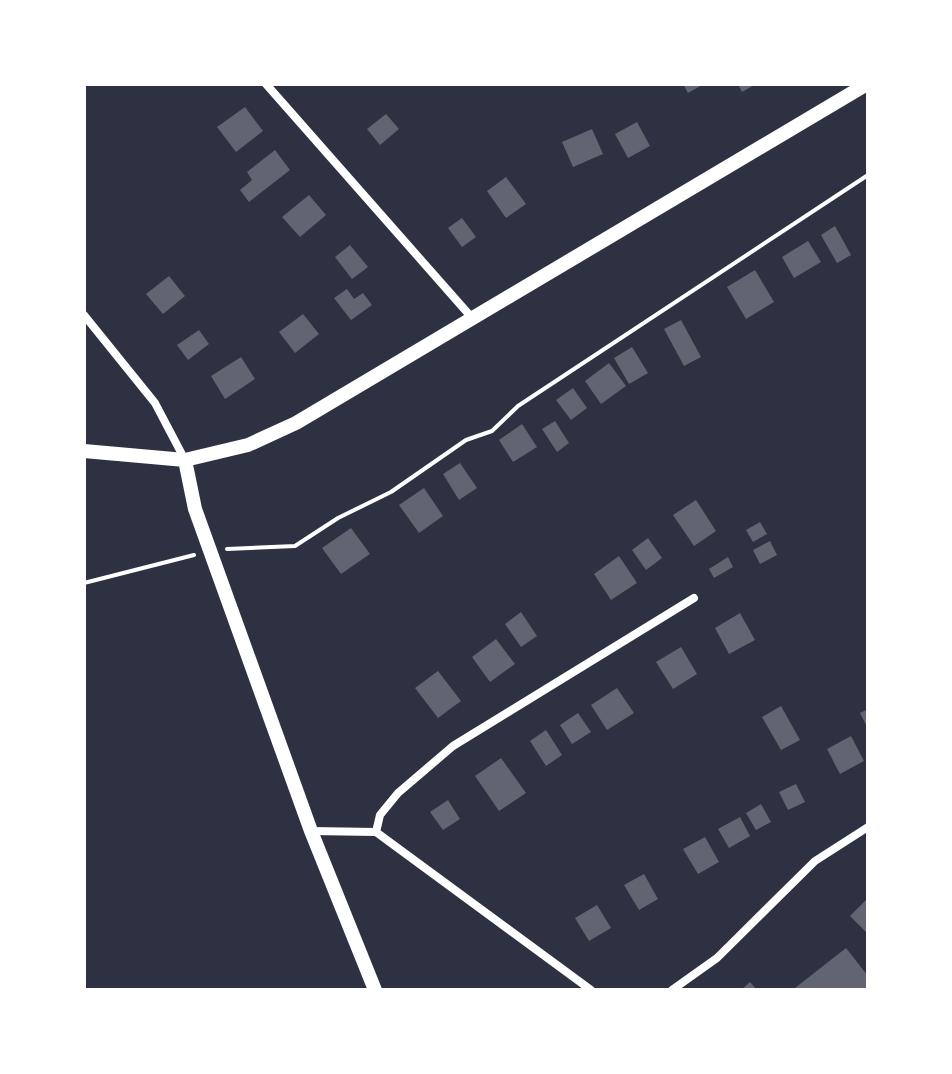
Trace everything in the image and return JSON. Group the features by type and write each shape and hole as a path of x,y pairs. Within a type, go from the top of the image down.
{"street":[{"path":"266,84 473,319"},
{"path":"84,451 185,460 248,445 296,423 867,84"},
{"path":"84,315 155,403 185,460 195,509 210,551 311,831 375,990"},
{"path":"376,832 380,815 398,793 453,746 694,598"},
{"path":"672,990 717,958 815,861 868,827"},
{"path":"311,831 376,832 591,990"}],"path":[{"path":"84,583 210,551 295,546 338,518 364,508 466,440 492,431 518,406 868,175"}],"building":[{"path":"683,84 704,84 688,93"},
{"path":"738,84 756,84 742,92"},
{"path":"245,107 263,131 236,152 217,127"},
{"path":"386,114 399,129 380,145 367,129"},
{"path":"637,122 650,146 628,158 615,134"},
{"path":"592,129 603,154 573,167 562,142"},
{"path":"275,150 290,170 249,202 240,190 252,180 247,172"},
{"path":"506,177 526,204 506,218 487,191"},
{"path":"309,195 326,215 300,237 282,217"},
{"path":"462,218 476,237 462,247 448,228"},
{"path":"835,226 851,255 837,263 821,235"},
{"path":"808,241 821,262 794,278 782,257"},
{"path":"350,245 368,267 352,279 335,257"},
{"path":"755,270 774,302 746,319 727,287"},
{"path":"169,276 185,296 163,314 146,294"},
{"path":"347,289 354,299 363,293 372,305 351,320 334,298"},
{"path":"303,314 319,334 295,353 279,332"},
{"path":"681,320 701,357 684,366 664,329"},
{"path":"199,330 209,344 188,360 177,345"},
{"path":"632,347 648,373 629,384 614,358"},
{"path":"241,357 255,379 225,399 211,376"},
{"path":"609,363 626,386 601,404 585,381"},
{"path":"573,388 587,408 571,420 556,400"},
{"path":"555,421 569,443 557,452 542,429"},
{"path":"522,424 537,447 513,462 499,440"},
{"path":"460,463 477,488 459,500 443,474"},
{"path":"424,488 443,516 419,533 399,505"},
{"path":"696,500 716,531 694,546 673,515"},
{"path":"760,522 767,534 753,542 746,530"},
{"path":"351,528 370,554 341,574 322,548"},
{"path":"648,538 662,558 646,570 632,550"},
{"path":"770,541 777,555 760,564 753,550"},
{"path":"619,556 637,583 611,600 594,574"},
{"path":"728,557 733,567 714,578 709,569"},
{"path":"521,612 537,636 521,647 505,624"},
{"path":"740,613 755,640 729,654 715,628"},
{"path":"496,639 515,664 490,682 472,657"},
{"path":"681,647 697,674 673,689 656,662"},
{"path":"438,671 461,701 438,718 415,688"},
{"path":"617,688 634,713 607,730 591,705"},
{"path":"781,706 800,740 781,750 762,717"},
{"path":"868,709 868,729 860,713"},
{"path":"578,713 591,732 572,744 560,725"},
{"path":"546,730 562,755 546,766 530,741"},
{"path":"851,736 864,761 840,774 827,749"},
{"path":"501,758 526,793 499,811 475,776"},
{"path":"796,784 805,802 788,810 779,792"},
{"path":"448,800 460,819 443,830 430,812"},
{"path":"761,804 771,822 756,830 746,813"},
{"path":"740,817 750,836 729,848 718,829"},
{"path":"705,837 719,862 698,874 683,849"},
{"path":"644,874 658,899 639,910 624,885"},
{"path":"866,900 868,902 868,934 850,916"},
{"path":"597,905 611,928 589,941 575,918"},
{"path":"846,948 868,976 868,987 864,990 796,990 795,988"},
{"path":"750,982 757,990 741,990"}]}
